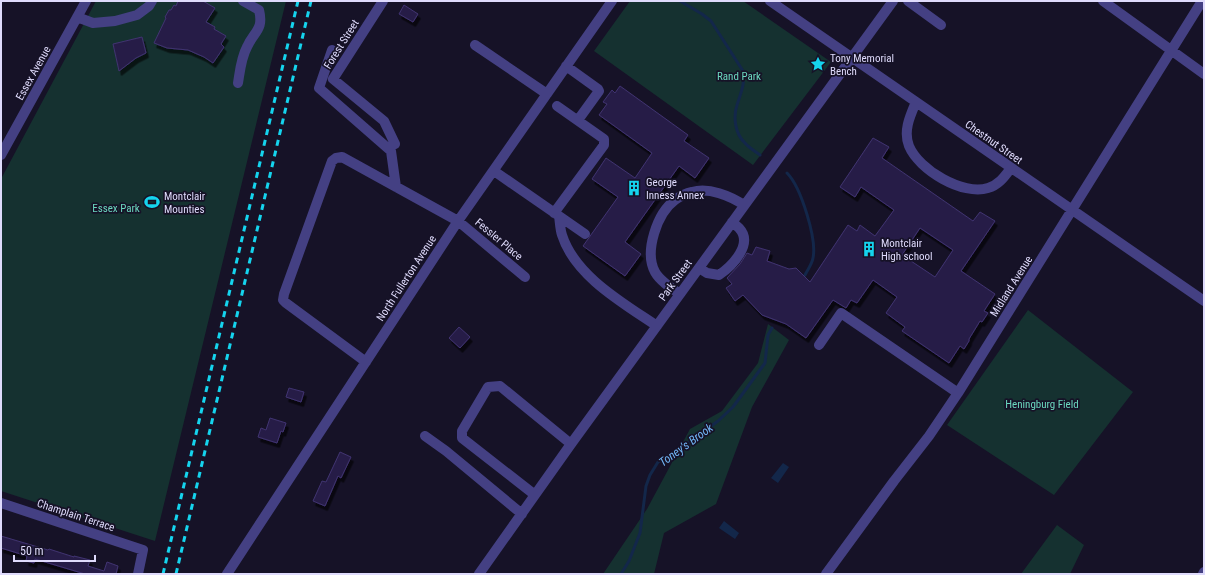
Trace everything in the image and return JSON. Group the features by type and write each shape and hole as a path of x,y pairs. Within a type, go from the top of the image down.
{"street":[{"name":"Essex Avenue","path":"1,156 86,1"},
{"path":"77,17 93,23 115,20 137,15 149,6 152,1"},
{"path":"238,83 241,64 247,46 256,33 261,19 259,10 243,1"},
{"name":"Forest Street","path":"383,1 334,79 384,121 395,144"},
{"name":"North Fullerton Avenue","path":"227,574 458,221 612,1"},
{"name":"Chestnut Street","path":"770,1 1204,301"},
{"name":"Park Street","path":"479,574 571,444 893,1"},
{"path":"908,1 941,25"},
{"path":"1103,1 1204,74"},
{"name":"Midland Avenue","path":"826,574 894,480 929,436 958,393 1202,1"},
{"path":"474,45 547,94"},
{"path":"332,50 319,88 391,151 396,187"},
{"path":"566,66 599,91 578,120"},
{"path":"916,102 908,122 907,130 909,146 921,163 930,172 957,186 973,189 988,189 1004,177 1010,168"},
{"path":"557,106 604,139 604,145 556,214 561,234 574,260 592,278 610,294 657,326"},
{"name":"Fessler Place","path":"366,362 283,300 332,161 336,158 342,157 458,221 526,276"},
{"path":"494,171 585,234"},
{"path":"680,294 661,280 652,267 651,245 656,227 666,209 675,200 692,192 705,190 732,198 744,205"},
{"path":"699,268 707,273 719,275 732,264 742,249 744,242 743,235 739,228 732,222"},
{"path":"819,345 841,313 958,393"},
{"path":"535,495 462,438 462,431 488,387 500,386 571,444"},
{"path":"425,436 446,451 522,514"},
{"name":"Champlain Terrace","path":"1,503 143,550 138,574"}],"green space":[{"name":"Essex Park","path":"96,1 286,1 155,541 1,491 1,179"},
{"name":"Rand Park","path":"630,1 743,1 831,62 753,165 594,51"},
{"name":"Heningburg Field","path":"1028,310 1133,392 1054,495 947,425"},
{"path":"768,324 789,340 752,407 716,504 664,533 654,574 603,574 647,509 690,429 722,411 758,363"},
{"path":"1057,525 1084,545 1070,574 1021,574"}],"water":[{"path":"783,463 789,467 778,483 771,478"},
{"path":"724,521 739,533 735,539 719,528"}],"building":[{"path":"178,1 203,1 215,8 206,22 226,36 221,44 224,47 213,63 188,50 167,48 154,43 169,10 171,10 174,5 176,6"},
{"path":"404,5 418,14 413,22 399,14"},
{"path":"142,37 146,53 136,58 119,71 113,44"},
{"name":"George Inness Annex","path":"620,86 688,135 684,141 709,158 695,178 679,166 625,242 641,254 625,276 583,246 618,197 592,179 606,158 635,178 652,153 599,115 607,104 603,102 612,90 615,93"},
{"name":"Montclair High school","path":"873,138 889,147 882,158 973,221 980,212 995,221 961,271 995,294 984,311 988,313 982,322 980,321 964,349 960,346 949,363 902,331 905,327 886,313 897,297 873,280 857,303 851,300 846,308 833,300 806,338 786,324 762,315 743,295 735,301 726,288 732,284 727,278 740,264 747,253 752,255 756,247 770,251 767,261 789,269 796,268 810,282 848,225 857,231 860,225 875,236 894,210 861,187 855,197 840,187","holes":["920,228 953,250 935,277 902,255"]},
{"path":"459,327 470,337 460,348 449,338"},
{"path":"289,388 304,392 301,402 286,397"},
{"path":"270,418 286,423 283,432 281,431 277,443 258,437 261,428 266,430"},
{"path":"340,452 351,457 341,478 338,476 325,506 313,501 322,481 326,482"},
{"path":"1,536 48,550 49,549 74,557 90,560 88,566 104,571 107,562 118,566 116,574 85,574 35,559 34,563 26,561 27,556 1,548"}],"waterway":[{"name":"Toney's Brook","path":"680,1 711,21 743,71 743,84 735,115 737,130 748,146 760,155"},
{"name":"Toney's Brook","path":"787,173 798,190 807,214 813,239 813,258 805,275"},
{"name":"Toney's Brook","path":"621,574 629,561 640,533 646,486 650,475 658,462 688,443 718,421 733,407 765,363 768,335 772,328"}],"railway":[{"path":"163,574 298,1"},
{"path":"176,574 311,1"}],"place":[{"name":"Tony Memorial Bench","path":"818,64"},
{"name":"George Inness Annex","path":"634,188"},
{"name":"Montclair Mounties","path":"152,202"},
{"name":"Montclair High school","path":"869,249"}]}
